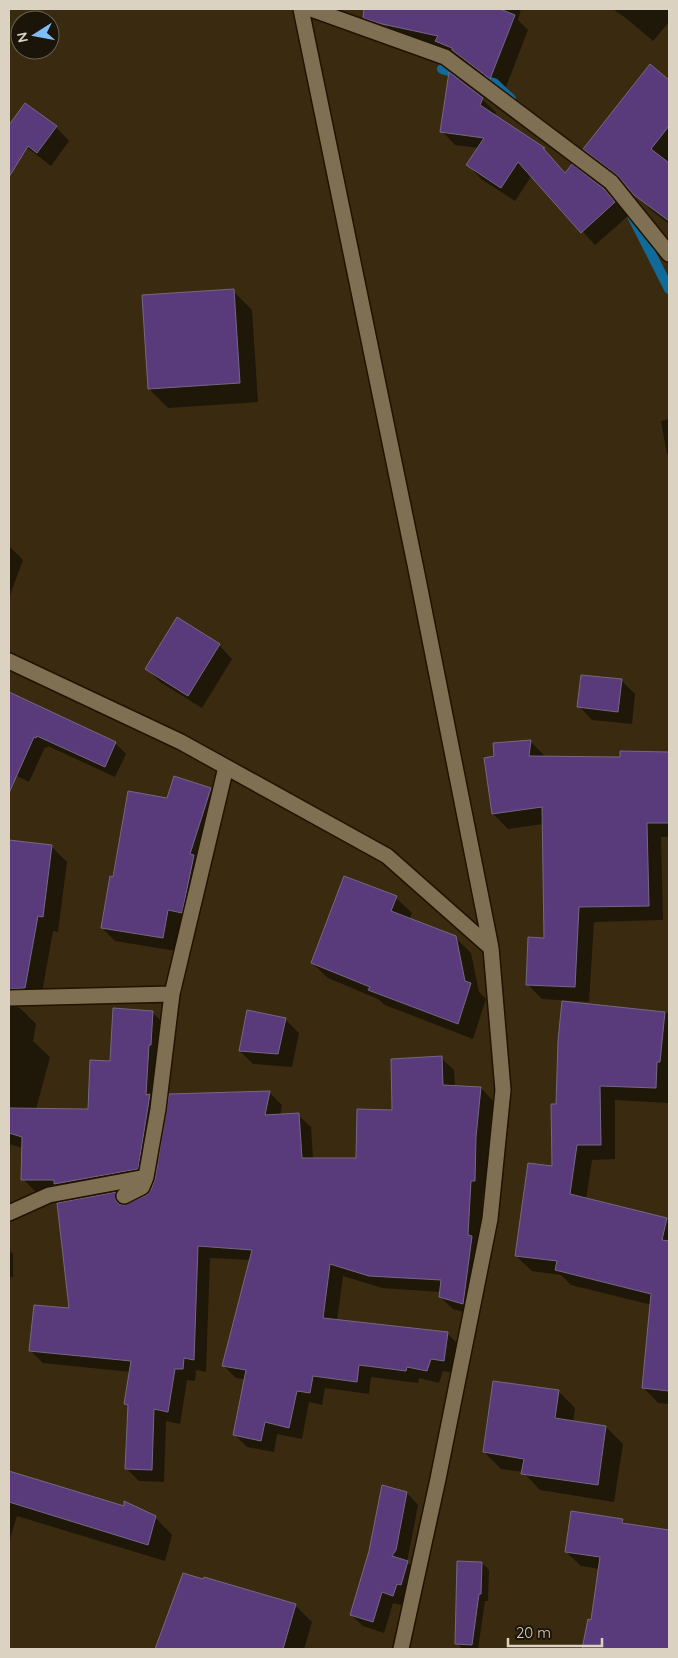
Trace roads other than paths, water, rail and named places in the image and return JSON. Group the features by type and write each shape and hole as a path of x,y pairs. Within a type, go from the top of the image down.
{"street":[{"path":"301,9 417,574 491,948 503,1090 490,1219 401,1649"},
{"path":"311,9 445,57 611,182 669,254"},
{"path":"9,661 181,742 387,856 491,948"},
{"path":"124,1196 142,1187 146,1177 158,1110 172,994 226,767"},
{"path":"9,998 172,994"},
{"path":"9,1212 49,1195 146,1177"}],"waterway":[{"path":"442,69 465,76"},
{"path":"479,79 494,83 511,99"},
{"path":"632,216 669,289"}]}
